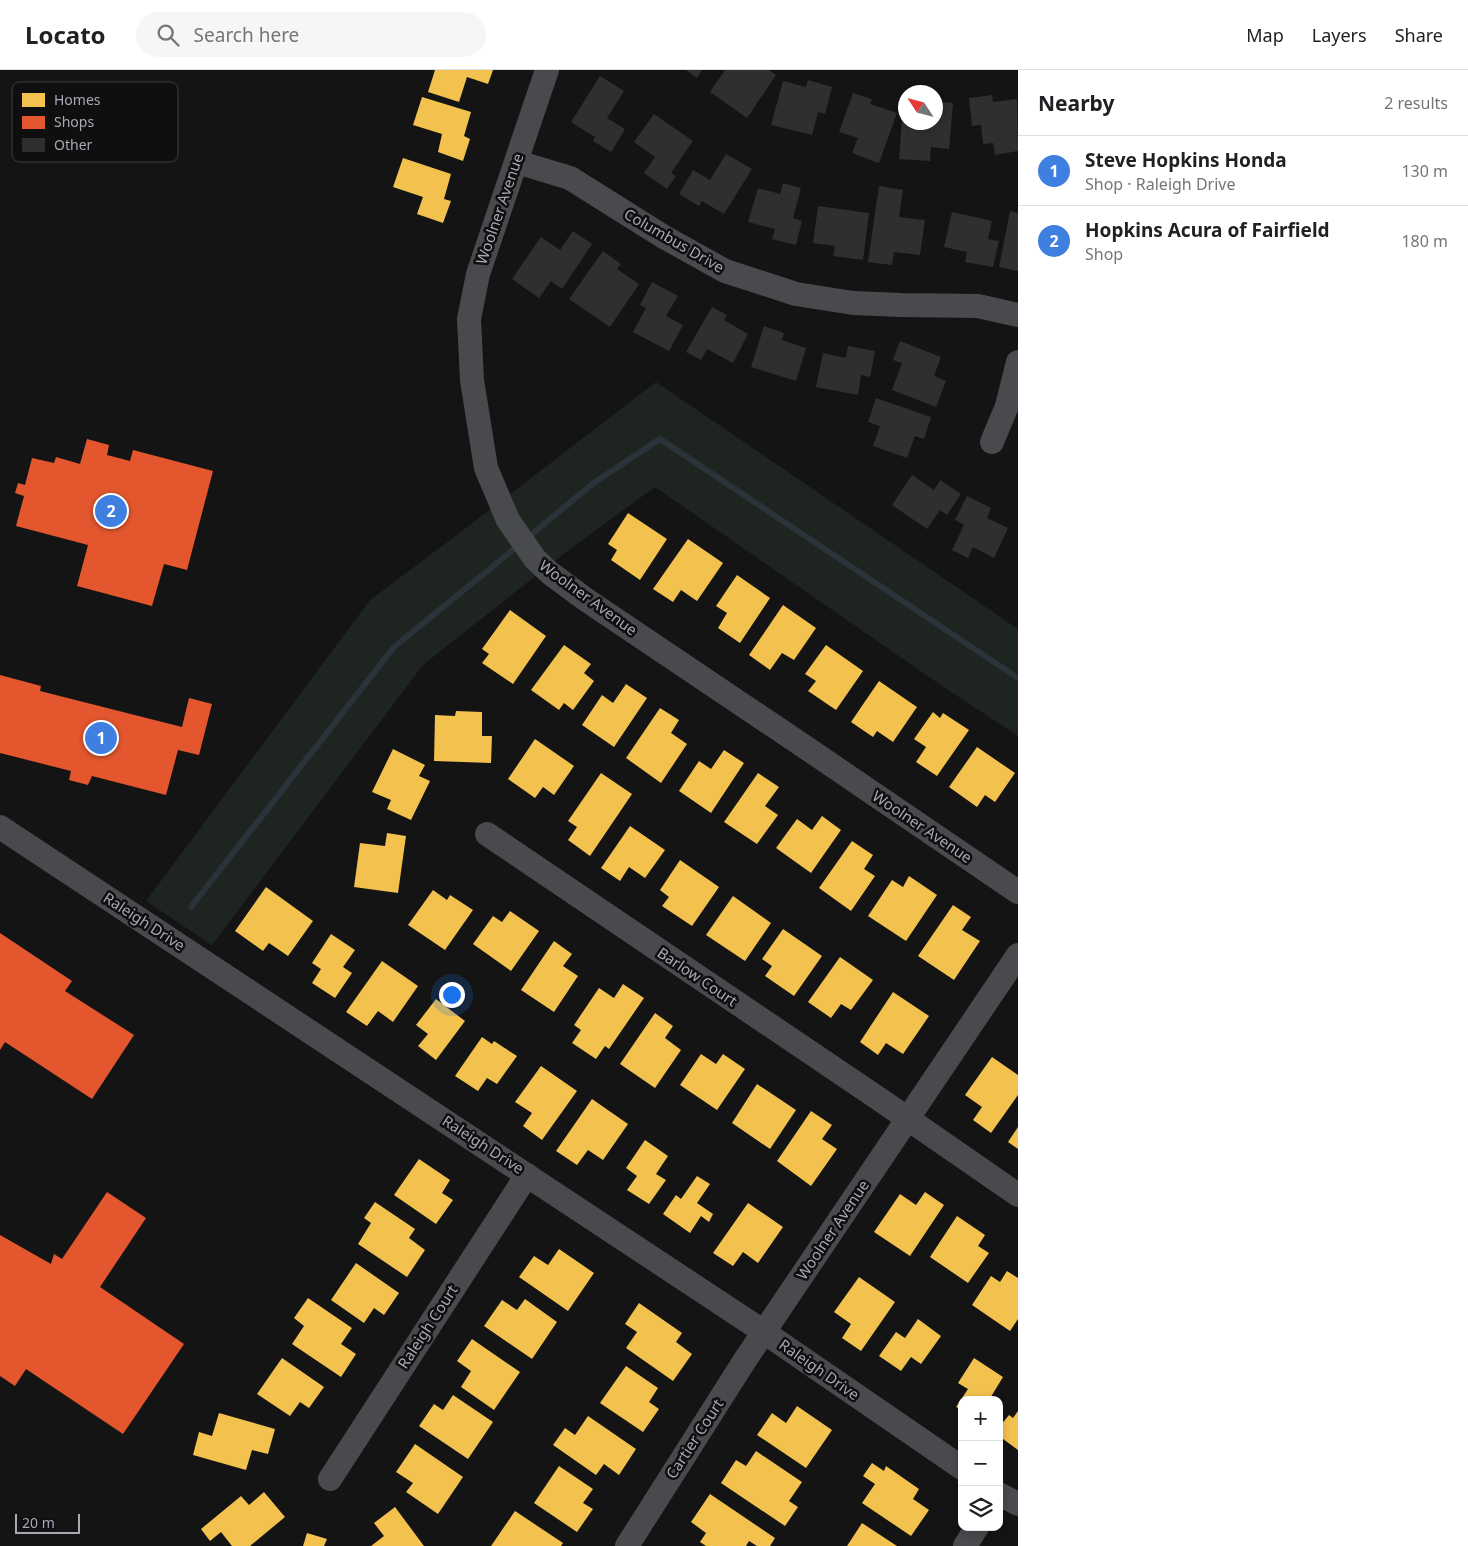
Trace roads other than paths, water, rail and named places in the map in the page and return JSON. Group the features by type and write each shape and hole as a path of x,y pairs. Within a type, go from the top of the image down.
{"street":[{"name":"Woolner Avenue","path":"546,70 517,162 478,274 469,320 472,380 486,468 508,520 535,559 550,573 585,599 1018,892"},
{"name":"Columbus Drive","path":"517,162 570,178 664,237 725,271 796,294 853,303 978,306 1018,315"},
{"path":"992,442 1007,406 1018,362"},
{"name":"Raleigh Drive","path":"0,827 527,1174 764,1332 958,1465"},
{"name":"Barlow Court","path":"487,834 1018,1195"},
{"name":"Woolner Avenue","path":"764,1332 1018,955"},
{"name":"Raleigh Court","path":"330,1479 527,1174"},
{"name":"Cartier Court","path":"627,1546 764,1332"},
{"path":"1003,1496 1018,1504"},
{"path":"965,1546 974,1531"}],"waterway":[{"path":"527,538 595,482 660,439 1018,678"},
{"path":"191,907 394,647 519,545"}],"place":[{"name":"Hopkins Acura of Fairfield","path":"111,511"},
{"name":"Steve Hopkins Honda","path":"101,738"}]}
